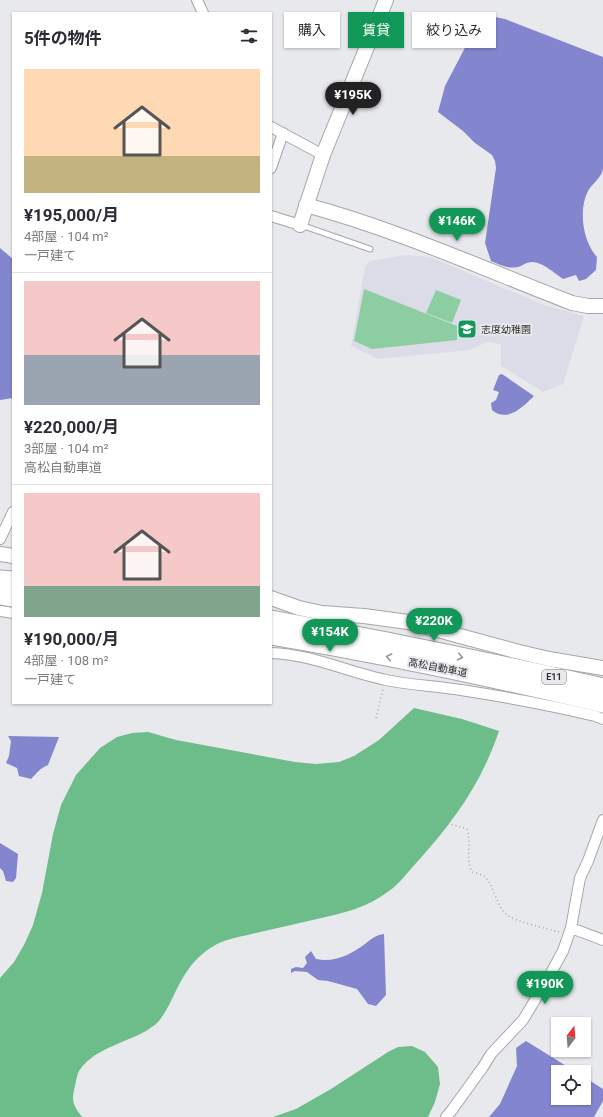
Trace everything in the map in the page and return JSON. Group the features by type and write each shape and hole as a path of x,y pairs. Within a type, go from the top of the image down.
{"highway":[{"path":"0,580 12,582"},
{"path":"0,595 12,597"},
{"name":"高松自動車道","path":"272,620 526,671 595,683"},
{"name":"高松自動車道","path":"272,635 330,645 501,679 603,703"}],"street":[{"path":"197,0 203,12"},
{"path":"272,216 300,225 323,155 386,0"},
{"path":"272,128 323,155"},
{"path":"272,165 283,133"},
{"path":"306,205 368,224 449,253 572,303 588,306 603,306"},
{"path":"0,539 12,514"},
{"path":"0,554 12,556"},
{"path":"272,598 298,608 322,613 364,616 408,622 534,656 603,668"},
{"path":"0,611 12,613"},
{"path":"272,653 282,653 302,657 385,680 537,703 603,719"},
{"path":"446,1117 484,1067 491,1054 523,1020 560,957 570,932 580,878 603,820"},
{"path":"570,932 603,940"}],"lane":[{"path":"300,225 370,249"},
{"path":"566,694 603,707"}],"path":[{"path":"376,718 385,680"},
{"path":"444,822 467,829 470,837 469,867 472,872 484,876 488,881 501,908 507,915 515,919 570,932"}],"shaded area":[{"name":"志度幼稚園","path":"405,255 430,257 544,305 584,316 563,384 543,392 501,366 501,344 487,342 470,350 378,359 351,346 365,267 370,261"}],"green space":[{"path":"364,289 457,326 457,340 372,349 354,341"},
{"path":"436,290 461,300 452,323 426,313"},
{"path":"414,708 462,719 499,731 484,768 465,801 443,832 396,885 381,897 363,906 327,917 231,939 217,944 202,954 186,972 166,1010 156,1024 137,1036 95,1055 86,1062 79,1071 73,1099 75,1106 82,1117 0,1117 0,978 14,962 33,925 42,893 53,834 61,805 76,775 100,748 117,737 132,733 148,732 176,740 295,762 316,764 339,762 354,756 379,740"},
{"path":"412,1046 425,1052 438,1067 440,1084 435,1102 428,1117 273,1117 296,1109 331,1089 388,1052 398,1047"}],"water":[{"path":"496,17 505,19 603,57 603,171 588,191 583,207 585,235 592,251 597,257 596,270 586,279 579,281 576,275 563,279 545,266 533,262 518,267 511,267 491,261 485,243 496,168 495,161 492,155 475,143 463,131 438,112 445,86 465,48 496,48"},
{"path":"0,248 12,258 12,398 0,400"},
{"path":"502,374 534,396 520,409 503,415 492,410 491,403 496,400 499,392 493,390 499,375"},
{"path":"8,736 59,737 48,765 41,769 31,779 19,776 17,768 6,763 9,756 11,741"},
{"path":"0,843 18,854 16,878 13,882 6,881 3,871 0,868"},
{"path":"384,934 386,995 376,1006 368,1004 357,989 328,981 318,980 307,972 295,971 291,973 291,969 296,967 303,968 307,963 305,957 311,951 316,959 335,959 348,955 378,935"},
{"path":"526,1041 565,1065 551,1065 551,1105 591,1105 591,1081 603,1089 603,1101 594,1117 489,1117 500,1104 517,1066 516,1048"}],"place":[{"name":"志度幼稚園","path":"467,329"}]}
